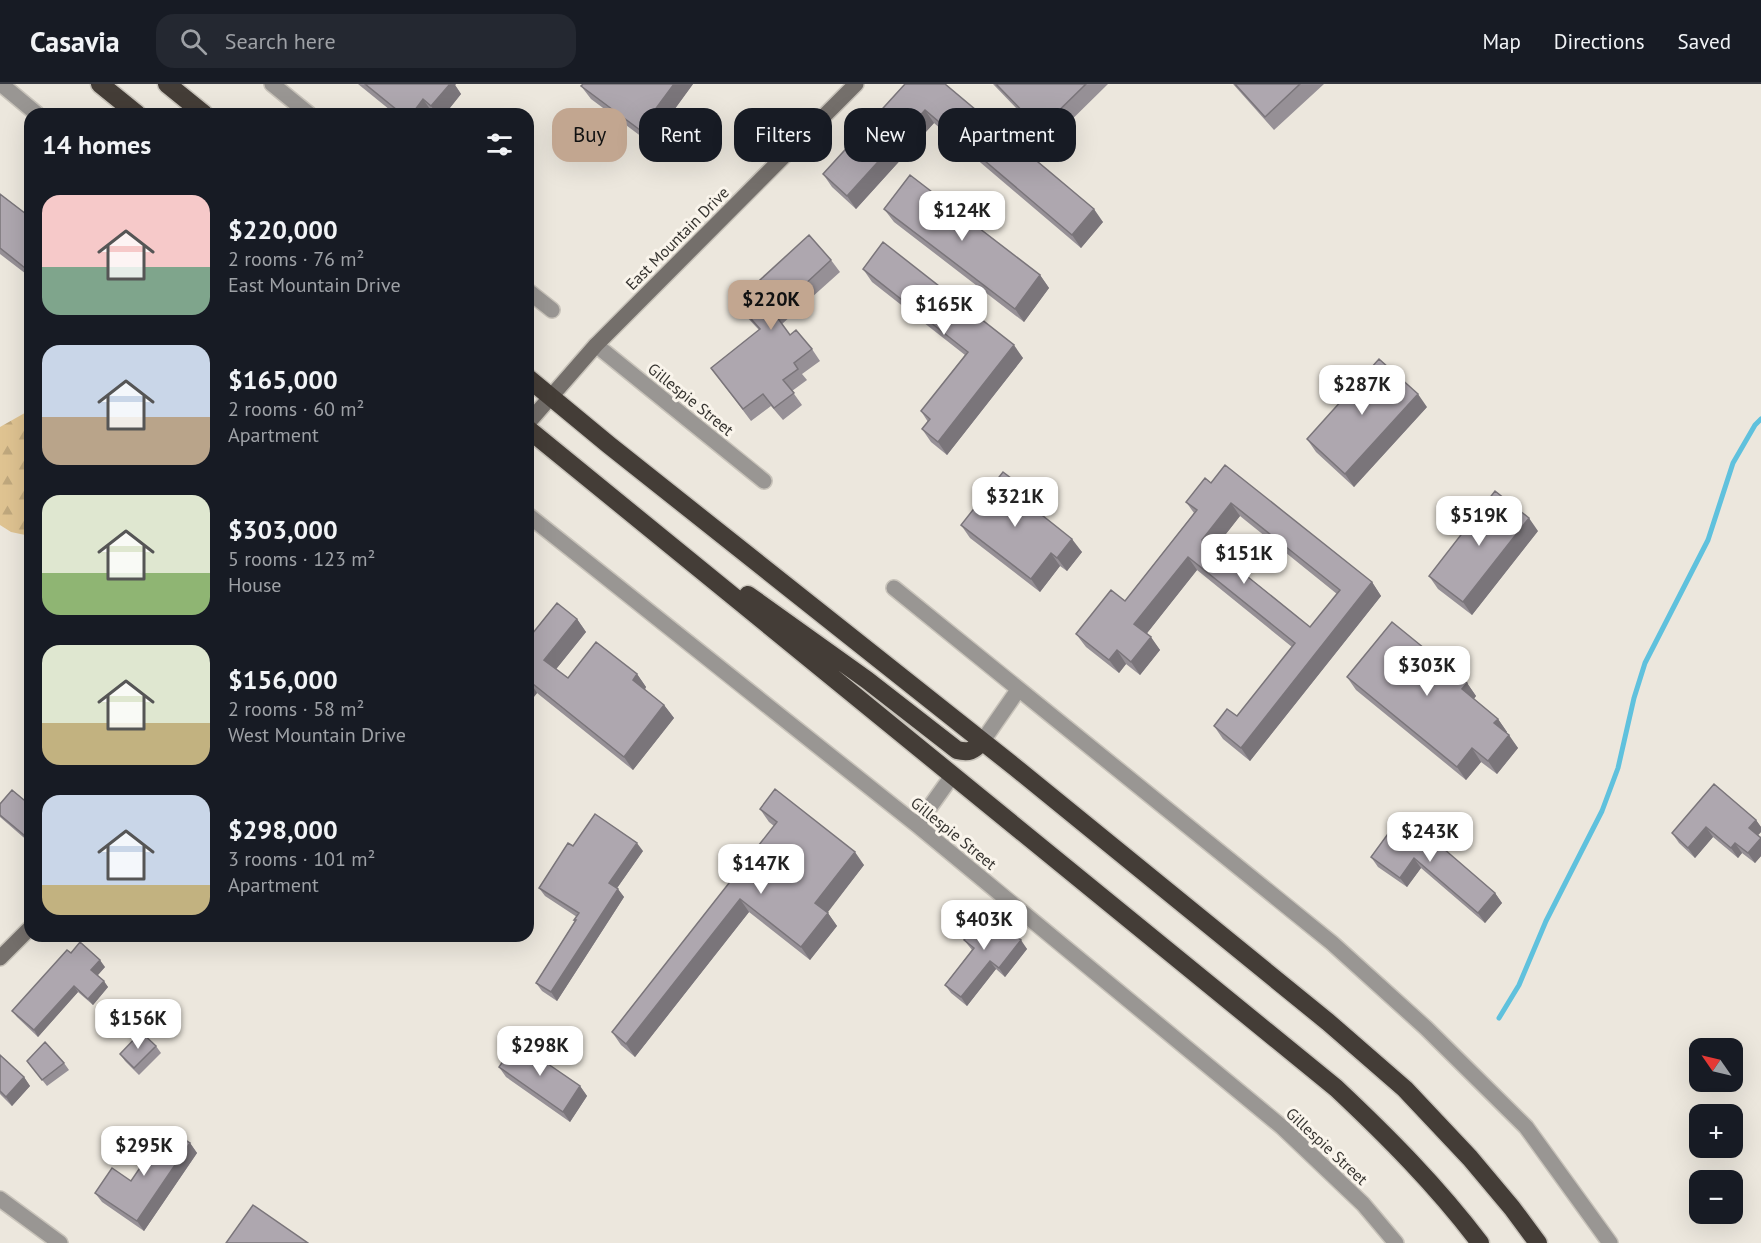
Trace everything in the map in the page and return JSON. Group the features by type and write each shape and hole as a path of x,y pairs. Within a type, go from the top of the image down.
{"highway":[{"path":"100,84 130,108"},
{"path":"167,84 197,108"},
{"path":"534,383 1016,768 1328,1022 1405,1089 1470,1158 1538,1243"},
{"path":"534,434 1336,1088 1384,1133 1431,1183 1480,1243"},
{"path":"691,561 730,583 792,625 957,750 966,753 974,750 982,742"}],"street":[{"path":"1,84 30,108"},
{"path":"272,84 302,108"},
{"name":"East Mountain Drive","path":"534,416 596,345 856,84"},
{"path":"534,296 552,310"},
{"name":"Gillespie Street","path":"596,345 764,481"},
{"name":"Gillespie Street","path":"534,520 917,825 1282,1127 1364,1204 1396,1243"},
{"path":"894,588 1332,943 1426,1028 1526,1127 1610,1243"},
{"path":"982,742 1018,690"},
{"path":"917,825 952,776"},
{"path":"0,958 24,934"},
{"path":"0,1199 60,1243"}],"green space":[{"path":"24,413 24,535 11,532 0,525 0,427"}],"building":[{"path":"365,84 450,84 431,106 423,99 416,108 395,108"},
{"path":"583,84 674,84 656,108 639,108 639,129 627,120 627,108 610,108 581,86"},
{"path":"905,84 945,84 974,108 938,108 938,121 926,111 926,108 883,108"},
{"path":"996,84 1086,84 1061,108 1019,108"},
{"path":"1235,84 1300,84 1265,117"},
{"path":"844,151 844,162 878,162 847,196 823,174"},
{"path":"986,162 1038,162 1094,209 1072,235"},
{"path":"910,175 1040,275 1015,309 884,209"},
{"path":"0,194 24,212 24,267 0,248"},
{"path":"809,235 831,260 774,313 790,335 796,330 812,349 794,363 798,369 783,380 794,393 774,408 763,394 743,409 711,368 760,329 736,302"},
{"path":"883,242 1014,345 938,442 922,429 930,419 921,411 968,352 863,269"},
{"path":"1379,359 1418,394 1345,474 1307,439"},
{"path":"1225,465 1372,582 1241,748 1214,726 1227,709 1237,716 1295,643 1188,557 1134,624 1151,637 1131,662 1117,650 1109,660 1076,634 1111,590 1125,601 1197,510 1186,502 1205,478 1211,483","holes":["1231,503 1340,590 1310,627 1202,540"]},
{"path":"1003,472 1024,488 1018,496 1072,539 1057,558 1051,553 1031,579 961,525"},
{"path":"1495,491 1529,518 1463,602 1429,576"},
{"path":"557,603 577,619 544,660 568,678 596,642 637,674 633,680 664,705 624,757 534,685 534,632"},
{"path":"1392,622 1467,683 1462,689 1498,719 1494,723 1509,735 1488,761 1472,748 1457,767 1347,677"},
{"path":"1714,784 1756,820 1749,828 1761,838 1748,853 1735,843 1731,848 1706,827 1688,848 1672,833"},
{"path":"775,789 855,852 815,903 828,913 801,947 740,899 626,1044 612,1032 777,822 760,809"},
{"path":"12,790 24,800 24,835 0,815 0,804"},
{"path":"595,814 637,843 609,883 618,889 551,992 536,983 579,913 539,888 568,843 573,846"},
{"path":"1401,816 1429,836 1495,893 1478,913 1414,858 1400,878 1371,857"},
{"path":"987,912 999,922 1003,916 1015,926 1010,932 1021,940 999,968 990,961 961,997 945,985 974,948 964,940"},
{"path":"80,942 100,960 91,970 104,981 88,999 74,986 34,1030 12,1011 67,950 71,953"},
{"path":"141,1032 156,1046 134,1068 120,1054"},
{"path":"45,1042 64,1063 42,1080 27,1061"},
{"path":"516,1042 580,1086 563,1112 499,1067"},
{"path":"0,1055 24,1077 6,1097 0,1091"},
{"path":"167,1128 190,1143 137,1221 95,1193 112,1168 131,1181"},
{"path":"253,1205 308,1243 226,1243"}],"waterway":[{"path":"1499,1018 1519,985 1546,921 1602,811 1618,768 1634,698 1645,663 1708,540 1733,463 1755,425 1761,419"}]}
